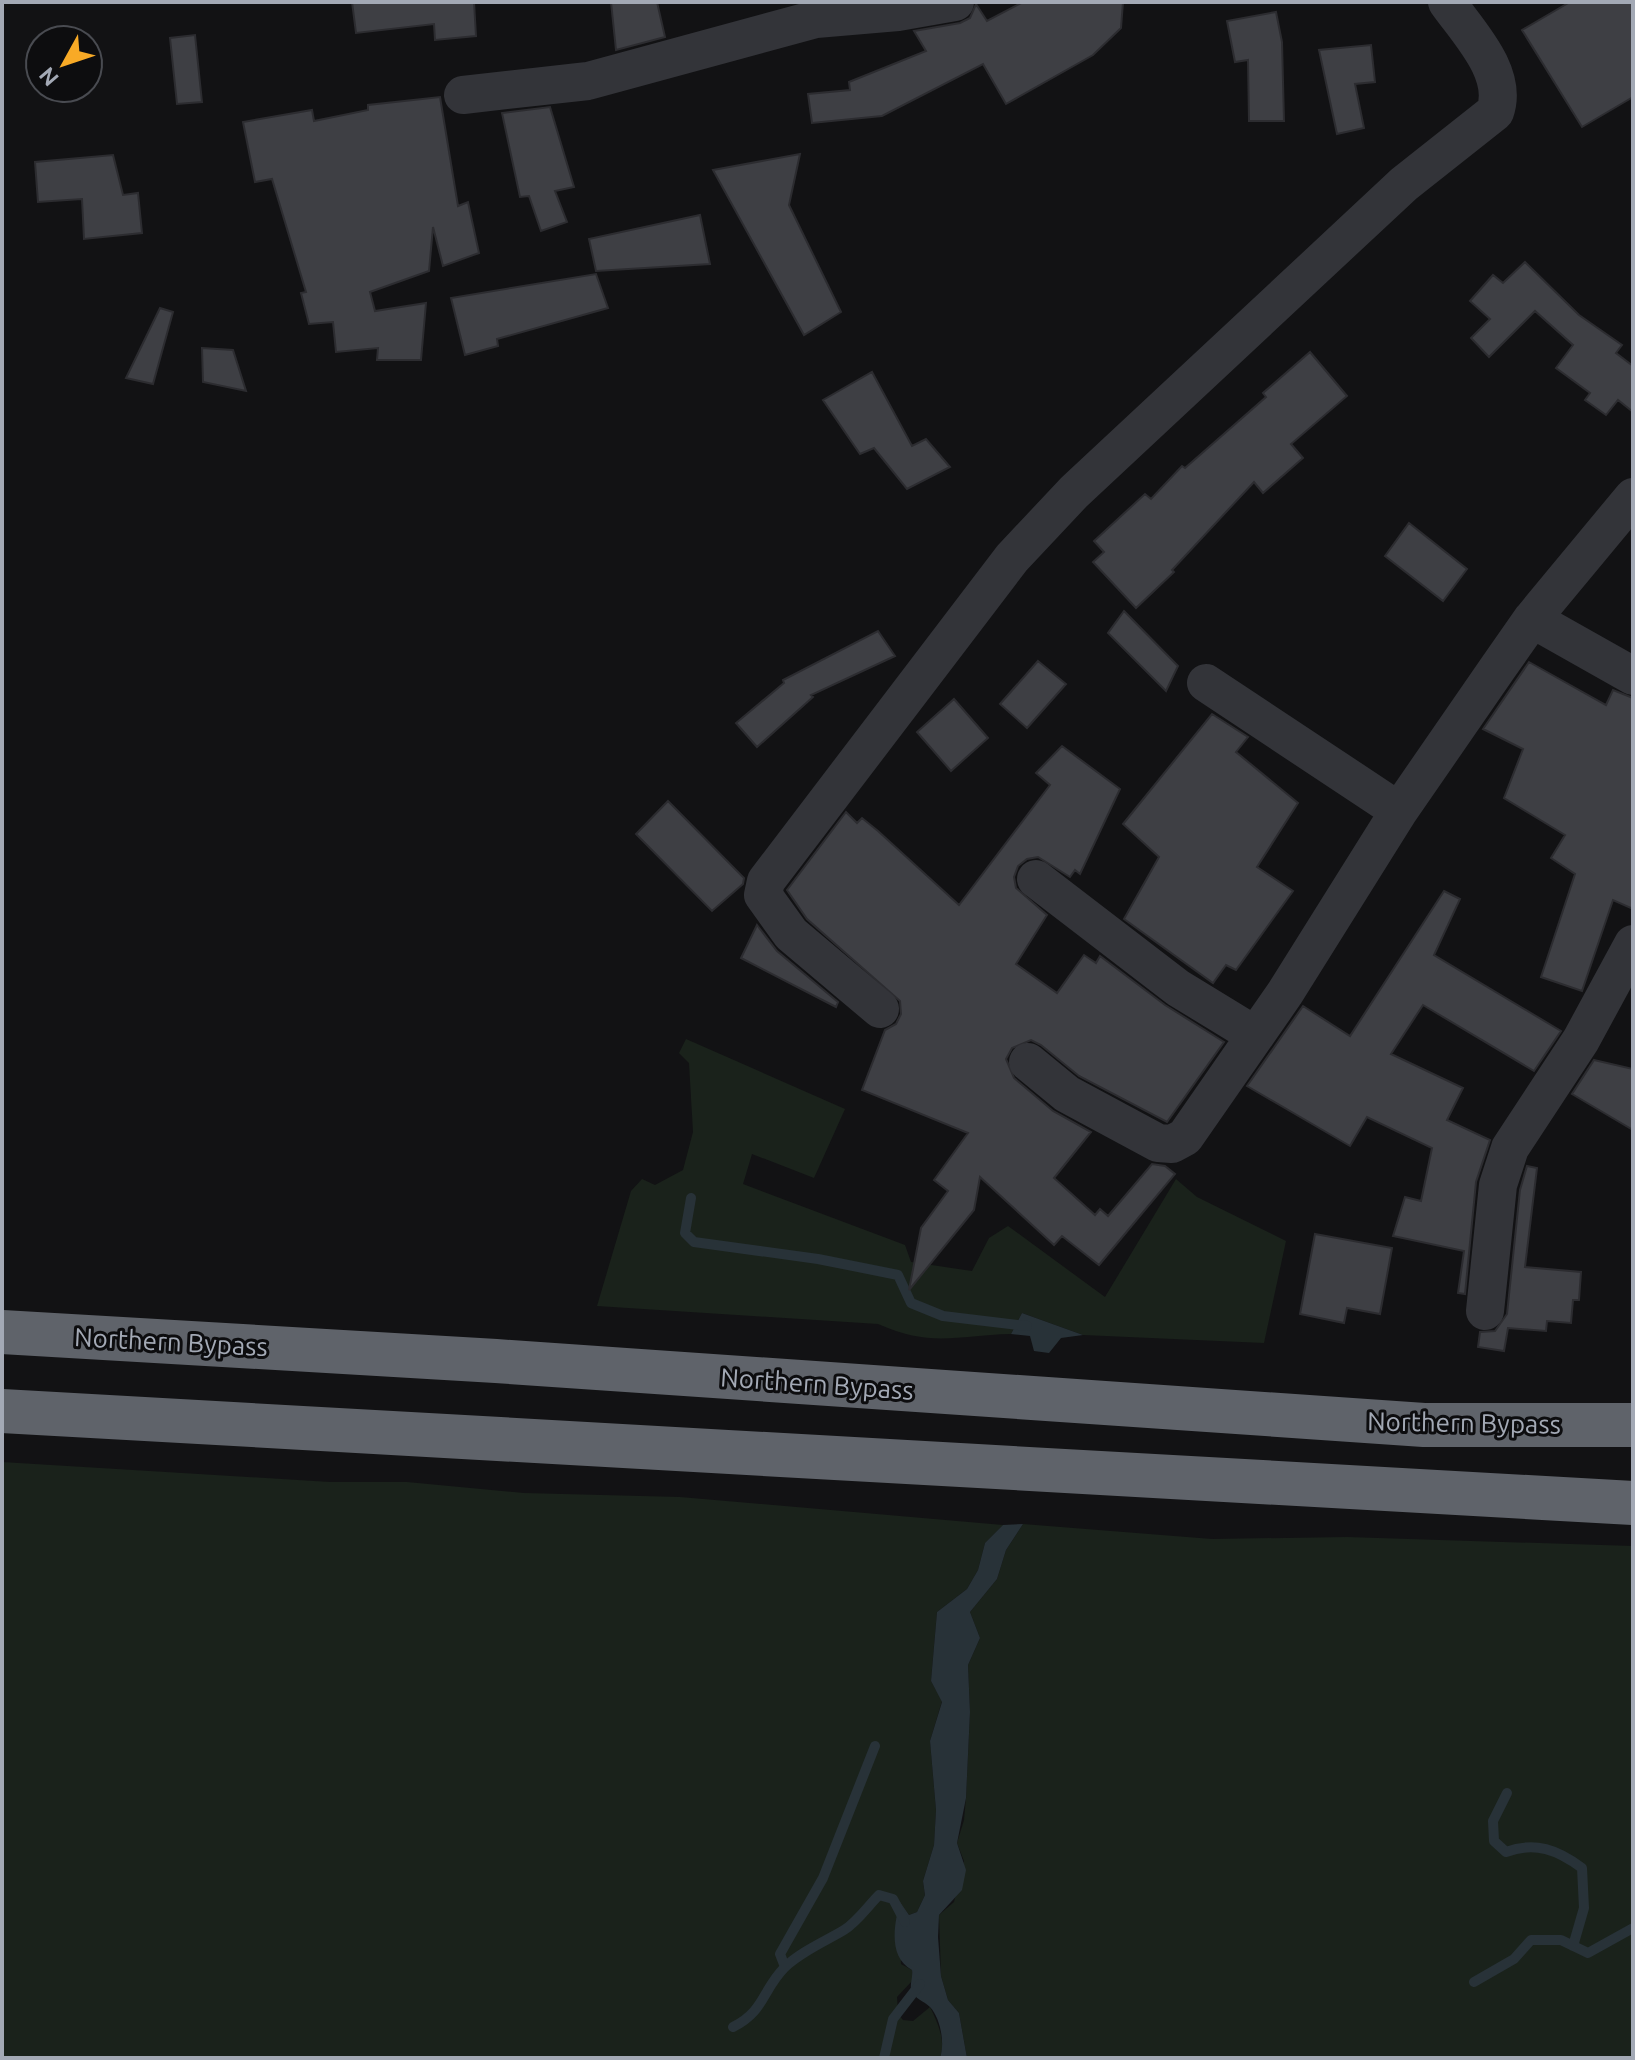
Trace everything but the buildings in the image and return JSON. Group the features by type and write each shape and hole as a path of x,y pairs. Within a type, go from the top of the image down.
{"highway":[{"name":"Northern Bypass","path":"2,1332 512,1362 1424,1425 1633,1425"},
{"path":"2,1411 1633,1503"}],"street":[{"path":"463,95 588,81 816,19 898,12 955,2"},
{"path":"880,1009 785,927 763,895 766,881 1012,558 1074,492 1404,184 1495,112 1500,99 1498,82 1447,2"},
{"path":"1028,1062 1067,1094 1158,1143 1172,1144 1196,1125 1399,811 1532,619 1633,497"},
{"path":"1532,619 1633,676"},
{"path":"1206,683 1399,811"},
{"path":"1036,879 1178,988 1255,1035"},
{"path":"1485,1311 1498,1185 1510,1148 1581,1040 1633,944"}],"shaded area":[{"path":"686,1039 845,1109 814,1178 752,1154 743,1184 905,1245 911,1262 972,1271 989,1238 1008,1226 1105,1297 1176,1179 1197,1197 1286,1241 1264,1343 1083,1335 1022,1313 1011,1334 930,1338 878,1324 597,1306 631,1191 642,1179 655,1185 683,1170 693,1132 689,1063 679,1053"},
{"path":"1022,1313 1083,1335 1061,1338 1049,1353 1034,1351 1030,1336 1011,1334"},
{"path":"2,1462 330,1482 407,1482 524,1493 680,1497 1003,1525 985,1543 978,1570 967,1589 937,1612 931,1681 942,1701 930,1741 936,1810 934,1845 923,1881 925,1895 917,1912 909,1915 900,1903 901,1964 912,1970 913,1980 897,1997 898,2014 903,2020 913,2021 930,2007 942,2039 940,2058 2,2058"},
{"path":"1023,1524 1212,1539 1347,1537 1633,1546 1633,2058 967,2058 959,2013 948,2000 941,1976 939,1915 954,1902 964,1861 957,1843 966,1798 970,1712 968,1665 980,1638 970,1612 997,1579 1006,1550"},
{"path":"1023,1524 1006,1550 997,1579 970,1612 980,1638 968,1665 970,1712 966,1798 957,1843 966,1870 962,1890 939,1915 938,1937 941,1976 948,2000 959,2013 967,2058 940,2058 942,2039 937,2018 930,2007 913,1993 912,1970 899,1957 895,1940 900,1902 909,1915 917,1912 925,1895 923,1881 934,1845 936,1810 930,1741 942,1702 931,1681 937,1612 967,1589 978,1570 985,1543 1003,1525"}],"waterway":[{"path":"691,1198 685,1233 694,1242 818,1259 898,1275 911,1303 943,1316 1027,1326"},
{"path":"785,1967 780,1954 823,1878 875,1746"},
{"path":"1507,1793 1493,1821 1494,1841 1506,1852 1527,1847 1546,1849 1582,1868 1584,1908 1573,1946"},
{"path":"733,2027 751,2014 785,1967 806,1951 849,1927 879,1895 893,1899 905,1922"},
{"path":"1474,1982 1514,1959 1531,1940 1561,1940 1588,1953 1633,1928"},
{"path":"884,2058 893,2019 920,1984"}]}
